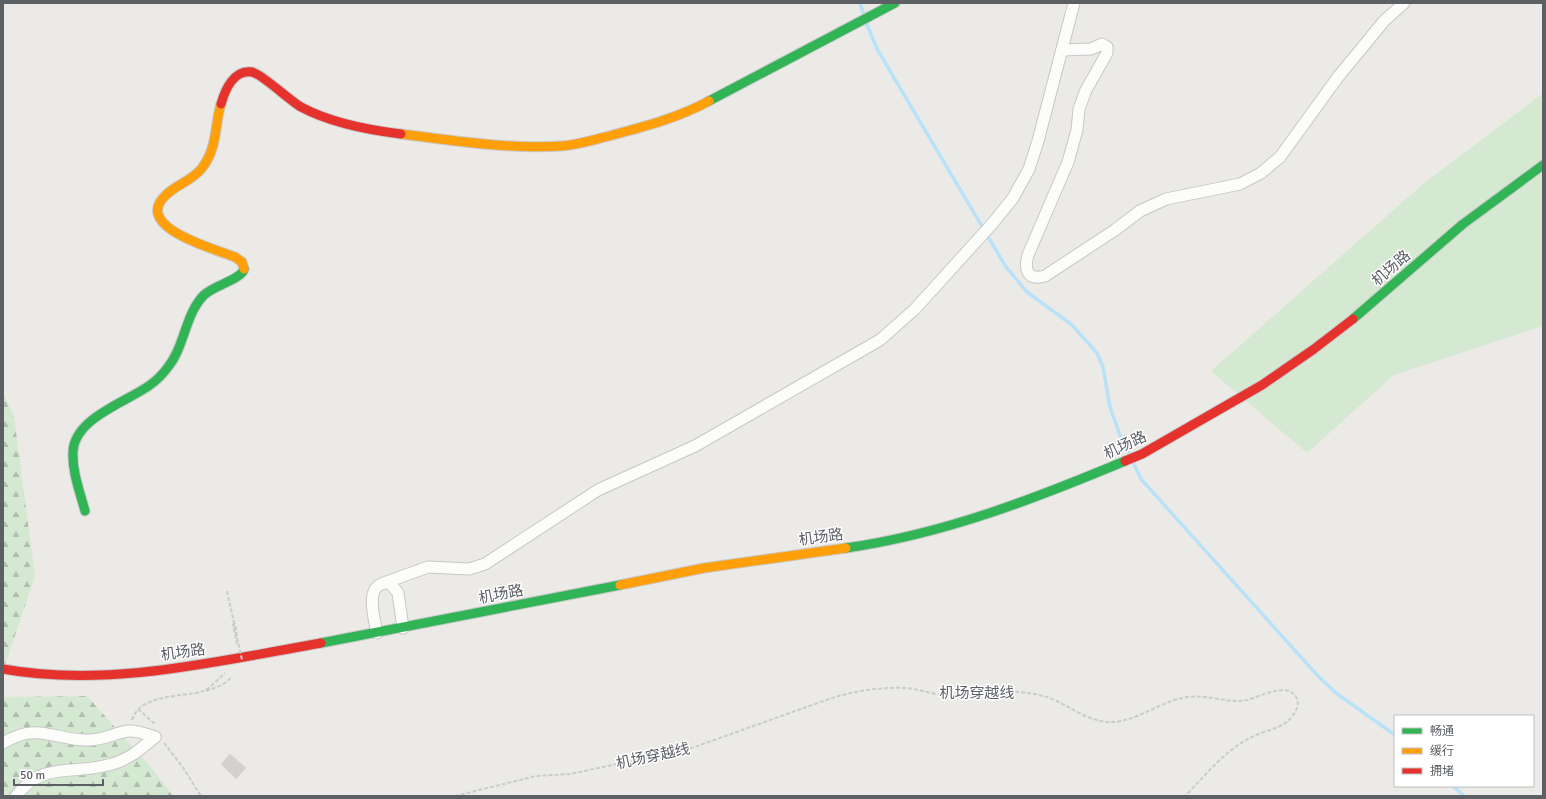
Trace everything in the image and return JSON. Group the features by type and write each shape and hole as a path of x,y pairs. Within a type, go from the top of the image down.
{"street":[{"path":"86,511 72,459 74,443 82,430 107,411 150,385 168,368 179,349 193,310 204,295 216,285 239,277 244,271 242,262 234,257 181,236 168,228 160,221 158,211 159,202 166,194 189,181 202,168 210,154 216,139 220,108 225,91 233,79 242,74 252,72 264,78 277,90 302,107 333,120 382,132 474,144 561,146 579,144 645,127 694,109 895,3"},
{"path":"377,633 372,596 378,585 428,567 469,569 484,564 598,490 695,446 880,340 915,309 992,224 1013,198 1029,169 1038,141 1074,3"},
{"path":"1062,50 1091,49 1102,44 1107,47 1107,53 1086,90 1079,108 1077,130 1068,162 1028,255 1025,265 1027,271 1032,276 1037,278 1044,276 1115,230 1140,211 1166,198 1240,184 1261,173 1280,157 1338,77 1384,21 1404,3"},
{"name":"机场路","path":"3,669 90,676 242,661 704,568 875,544 938,530 1046,494 1142,454 1262,385 1314,349 1358,315 1463,224 1543,165"},
{"path":"403,628 398,593 399,586 406,575"},
{"path":"384,583 390,583 398,593"},
{"path":"3,743 21,734 34,732 75,740 90,740 128,731 158,733"},
{"path":"16,796 23,787 36,776 52,771 90,769 109,765 127,758 141,749 158,733"}],"path":[{"path":"227,591 242,661"},
{"path":"237,636 235,624 233,624 242,661"},
{"path":"205,691 228,671"},
{"path":"128,731 138,709 159,699 205,691 222,685 232,677"},
{"name":"机场穿越线","path":"455,796 536,776 570,774 689,749 829,699 850,692 863,690 905,688 948,696 972,696 996,692 1019,692 1040,695 1060,702 1098,721 1114,722 1136,716 1186,697 1203,697 1236,701 1247,700 1277,690 1294,694 1298,699 1298,706 1294,715 1287,722 1250,738 1235,747 1185,796"},
{"path":"138,709 172,752 201,796"}],"green space":[{"path":"1543,93 1543,326 1394,375 1307,453 1211,371 1423,184"},
{"path":"3,392 14,417 35,576 3,671"},
{"path":"87,696 153,770 173,796 3,796 3,697"}],"building":[{"path":"230,754 246,768 236,779 221,764"}],"waterway":[{"path":"860,3 864,16"},
{"path":"866,22 877,49 1006,267 1027,292 1072,325 1097,353 1103,367 1110,407 1120,435 1130,456"},
{"path":"1133,462 1141,479 1317,675 1336,693 1394,734"},
{"path":"1454,787 1464,796"}],"traffic: fast":[{"path":"709,101 895,3"},
{"path":"1353,319 1463,224 1543,165"},
{"path":"85,511 77,482 73,459 76,440 82,430 103,412 150,385 160,377 174,359 193,311 204,295 238,276 244,269"},
{"path":"846,548 918,534 988,514 1057,489 1125,461"},
{"path":"321,643 620,585"}],"traffic: slow":[{"path":"401,134 461,142 501,145 541,147 567,145 591,141 660,122 709,101"},
{"path":"221,104 213,145 207,160 194,176 166,195 158,207 159,217 167,227 180,235 235,257 242,262 244,269"},
{"path":"620,585 704,568 846,548"}],"traffic: jam":[{"path":"221,104 228,87 235,77 246,72 252,72 262,77 296,104 313,113 337,122 401,134"},
{"path":"1125,461 1142,454 1262,385 1314,349 1353,319"},
{"path":"3,669 43,674 123,674 203,664 321,643"}]}
